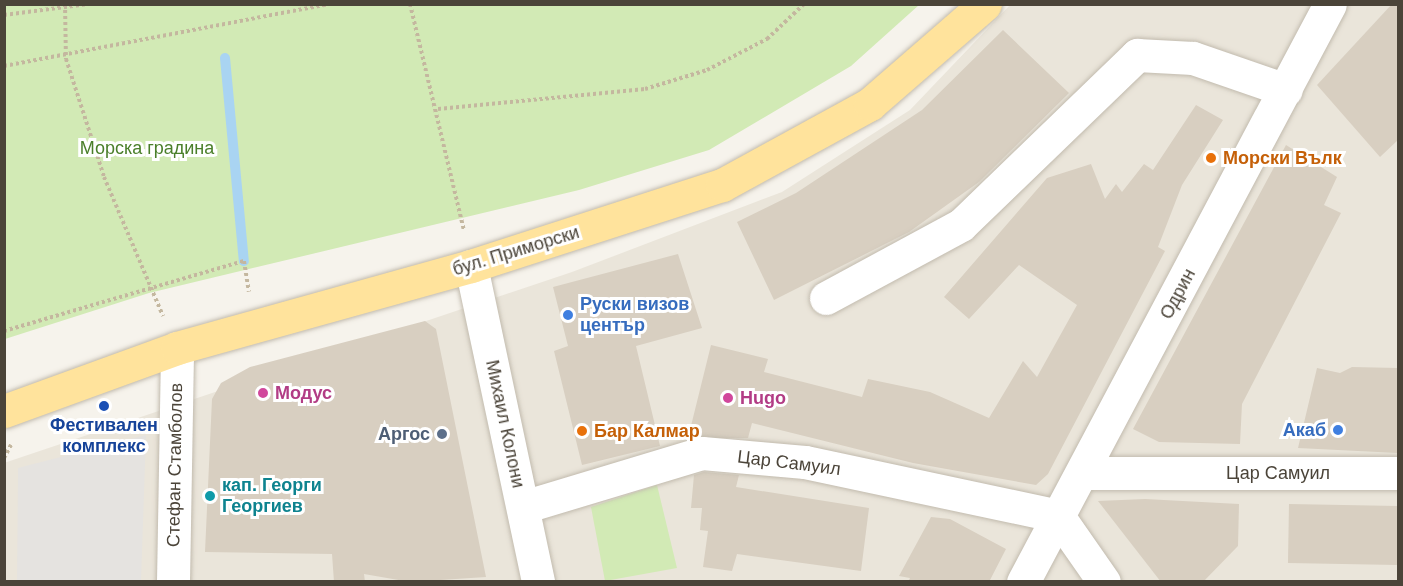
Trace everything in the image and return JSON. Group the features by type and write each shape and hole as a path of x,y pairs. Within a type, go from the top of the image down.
{"main road":[{"name":"бул. Приморски","path":"4,411 177,348 471,266 722,185 870,104 985,4"}],"street":[{"name":"Одрин","path":"1023,582 1058,516 1085,473 1330,4"},
{"path":"826,298 961,225 1137,55 1193,58 1286,90"},
{"name":"Михаил Колони","path":"471,266 538,582"},
{"name":"Стефан Стамболов","path":"173,582 177,348"},
{"name":"Цар Самуил","path":"523,507 702,453 805,462 1058,516"},
{"name":"Цар Самуил","path":"1085,473 1398,473"},
{"path":"1058,516 1104,582"}],"path":[{"path":"4,15 88,4"},
{"path":"4,66 66,59 328,4"},
{"path":"410,4 438,109 471,266"},
{"path":"438,109 645,89 707,70 767,39 804,4"},
{"path":"66,7 66,59 104,177 177,348"},
{"path":"4,331 151,286 244,261 255,327"}],"shaded area":[{"path":"1010,5 1398,5 1398,581 5,581 4,463 572,272 782,192 910,110"},
{"path":"146,435 141,581 17,581 18,468"}],"green space":[{"name":"Морска градина","path":"5,4 919,5 851,66 709,150 579,190 149,293 5,339"},
{"path":"657,485 677,568 605,581 591,507"}],"building":[{"path":"1392,4 1398,4 1398,140 1380,157 1317,85"},
{"path":"1003,30 1069,93 979,182 909,232 774,300 737,222 796,193 922,110"},
{"path":"1196,105 1223,120 1182,185 1158,247 1165,251 1048,474 1036,485 913,463 752,423 748,438 688,438 711,345 768,359 764,372 862,397 868,379 930,392 989,418 1023,361 1037,377 1077,305 1019,265 969,319 944,297 1047,178 1091,164 1105,199 1116,184 1122,192 1144,164 1153,170"},
{"path":"1286,145 1337,177 1324,205 1341,213 1242,404 1240,444 1159,442 1133,429"},
{"path":"678,254 702,328 636,346 660,446 582,465 554,351 568,346 553,287"},
{"path":"425,321 436,329 486,577 410,582 364,574 365,582 334,582 332,554 205,552 212,399 221,383 250,367"},
{"path":"1352,367 1398,368 1398,453 1298,448 1317,368 1340,373"},
{"path":"704,472 739,475 736,487 869,508 861,571 737,554 732,571 703,567 708,531 700,530 702,508 691,508 694,475"},
{"path":"1145,499 1239,504 1238,546 1203,582 1161,582 1098,501"},
{"path":"1289,504 1398,506 1397,565 1288,563"},
{"path":"931,517 950,519 1006,549 989,582 908,582 910,578 899,576"}],"waterway":[{"path":"225,58 244,261"}],"place":[{"name":"Морски Вълк","path":"1211,158"},
{"name":"Руски визов център","path":"568,315"},
{"name":"Модус","path":"263,393"},
{"name":"Hugo","path":"728,398"},
{"name":"Фестивален комплекс","path":"104,406"},
{"name":"Акаб","path":"1338,430"},
{"name":"Бар Калмар","path":"582,431"},
{"name":"Аргос","path":"442,434"},
{"name":"кап. Георги Георгиев","path":"210,496"}]}
